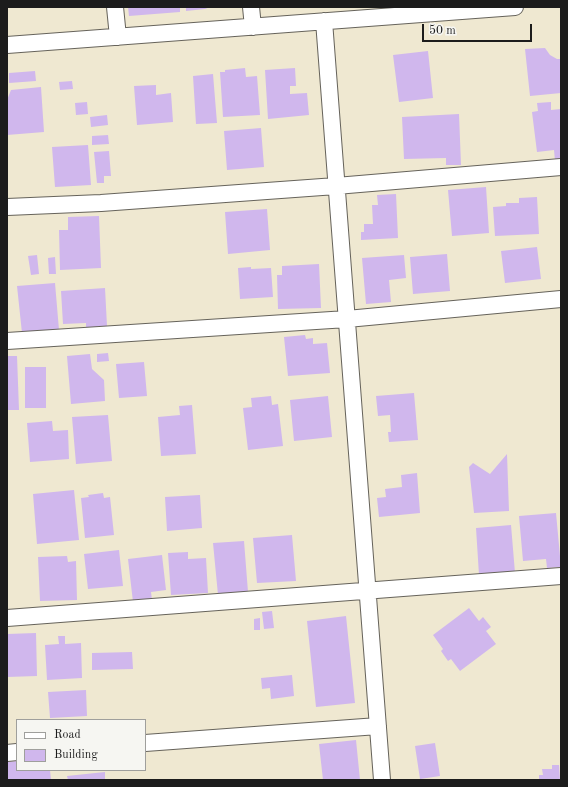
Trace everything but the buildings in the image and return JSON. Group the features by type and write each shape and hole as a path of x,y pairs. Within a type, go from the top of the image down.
{"street":[{"path":"115,7 118,37"},
{"path":"251,7 253,27"},
{"path":"7,45 515,7"},
{"path":"324,21 382,780"},
{"path":"7,207 101,203 336,186 561,167"},
{"path":"7,340 347,319 561,299"},
{"path":"7,618 561,576"},
{"path":"146,743 378,726"}]}
